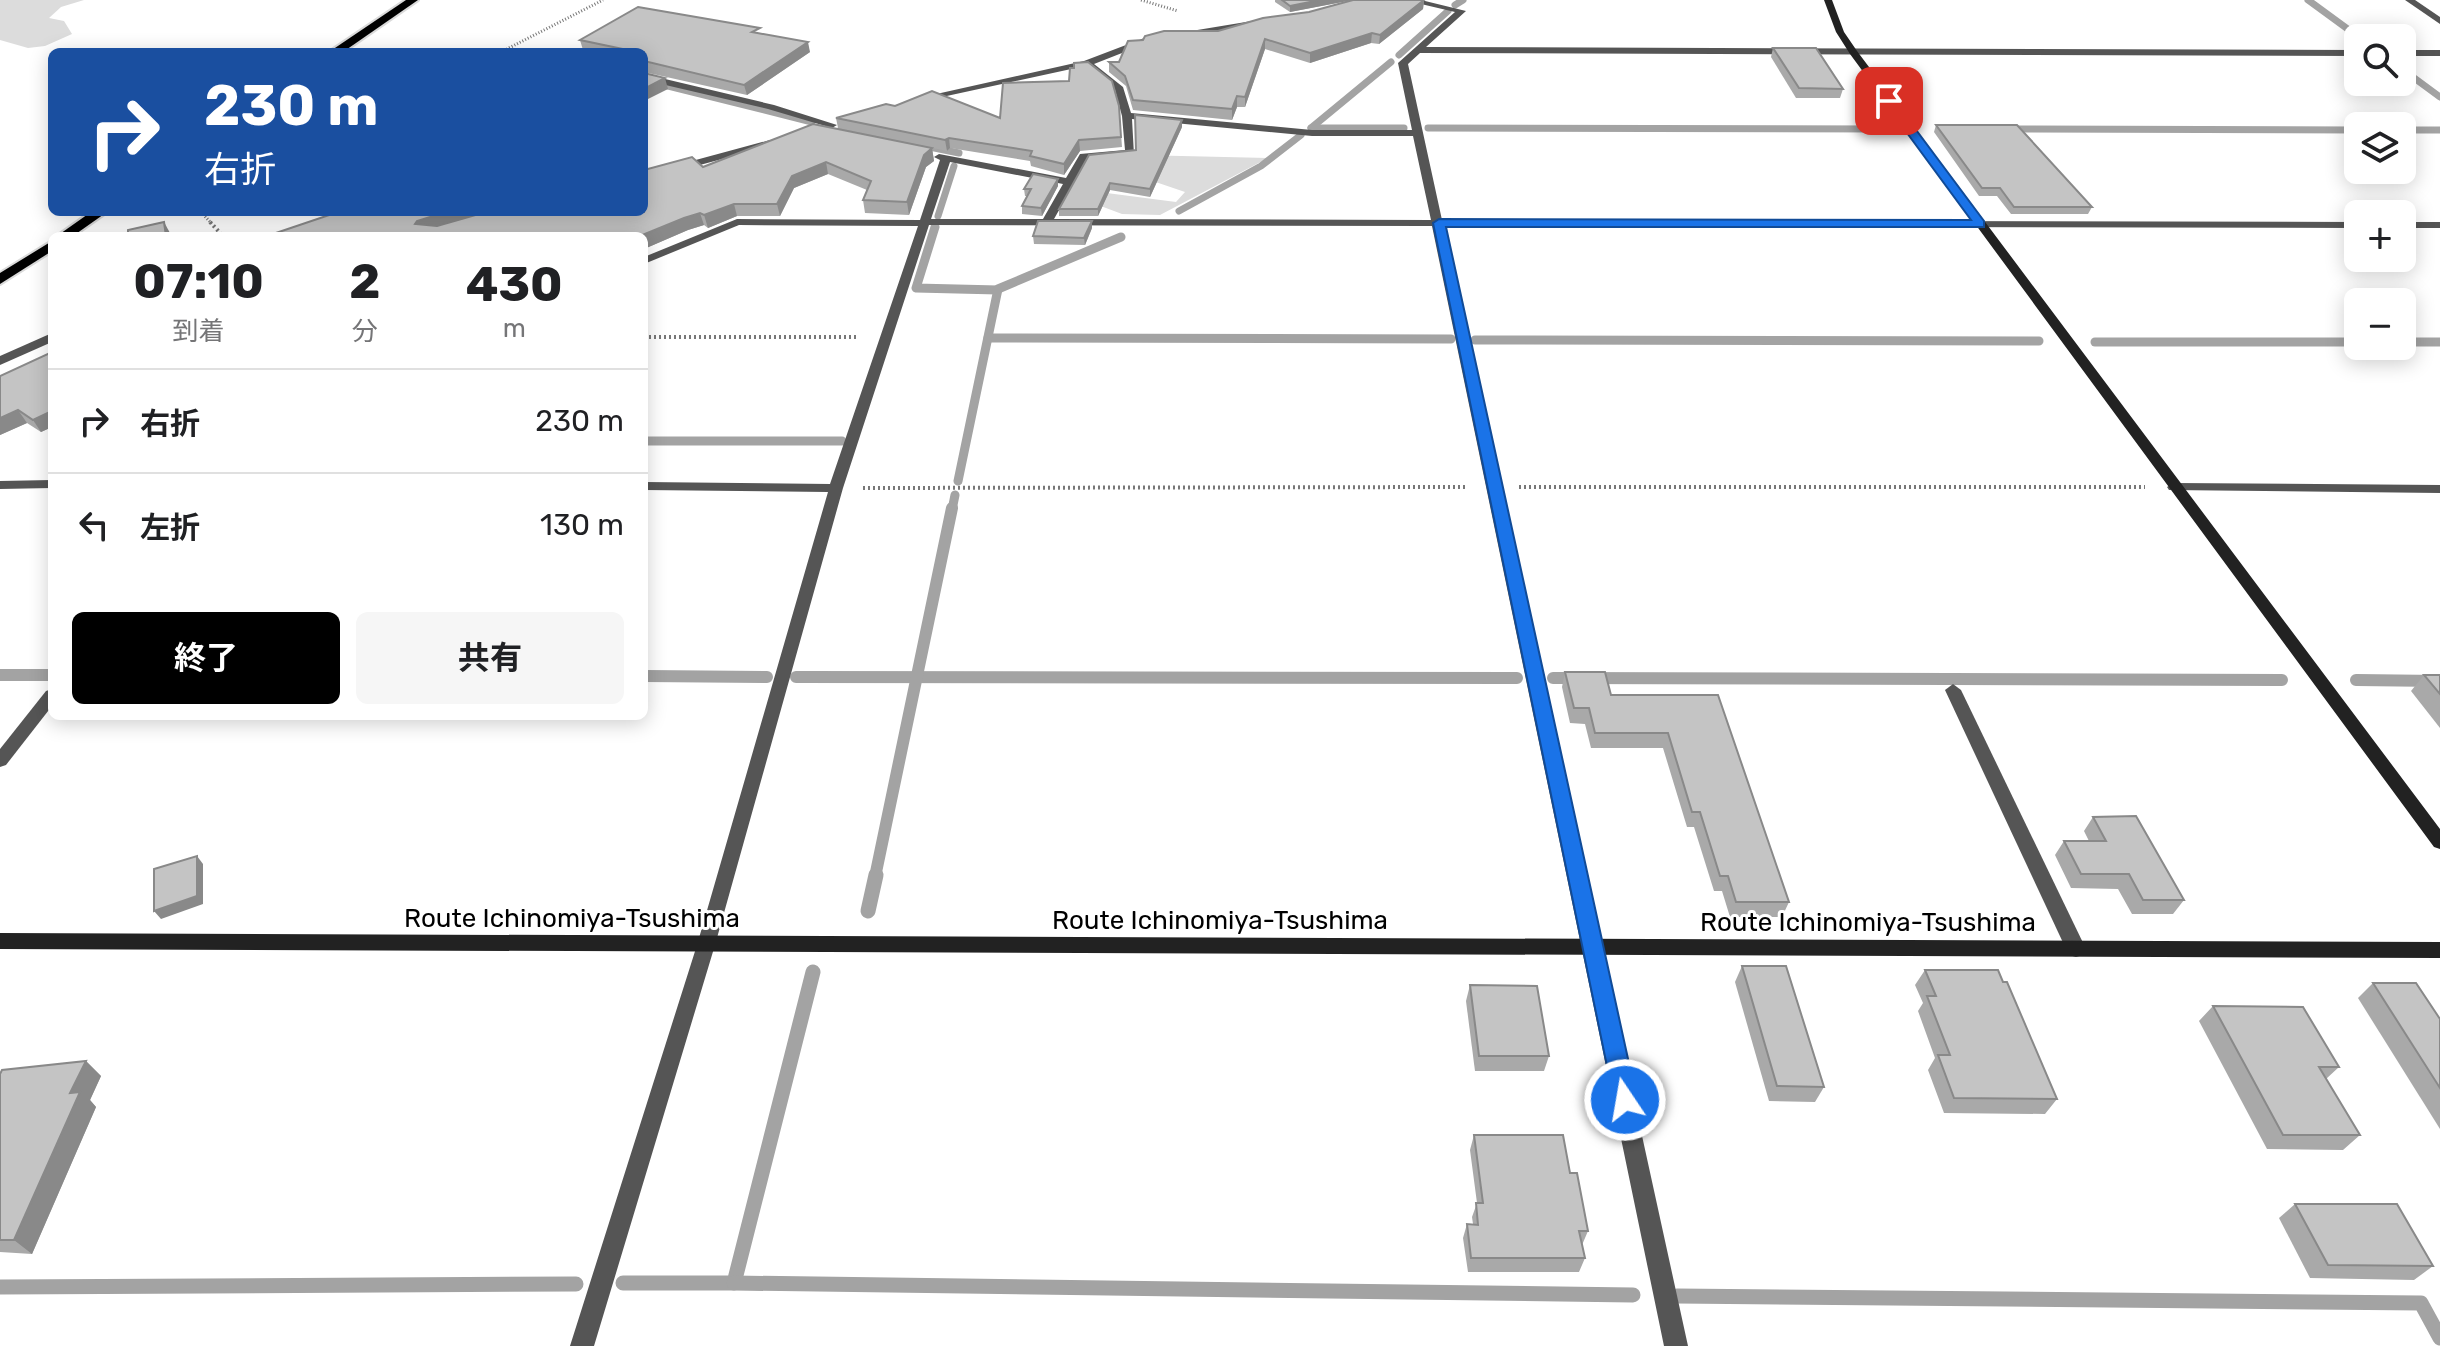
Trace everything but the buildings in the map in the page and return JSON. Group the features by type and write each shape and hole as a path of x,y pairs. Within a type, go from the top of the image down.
{"main road":[{"path":"341,48 413,0"},
{"path":"1828,0 1840,32 1853,52 2440,842"},
{"path":"70,232 94,216"},
{"path":"0,280 48,248"},
{"name":"Route Ichinomiya-Tsushima","path":"0,941 2440,950"}],"street":[{"path":"1408,0 1462,11 1403,63 1676,1346"},
{"path":"2409,0 2440,21"},
{"path":"908,102 1087,63 1130,44 1163,35 1276,20"},
{"path":"1417,50 2344,53"},
{"path":"2416,53 2440,53"},
{"path":"1047,222 1084,156 1130,153 1127,116 1120,89 1087,63"},
{"path":"648,78 832,125"},
{"path":"1127,116 1312,133 1418,133"},
{"path":"845,136 816,130 848,121"},
{"path":"648,176 787,138"},
{"path":"931,155 1069,182"},
{"path":"582,1346 706,945 836,488 946,158"},
{"path":"648,259 737,222 2344,225"},
{"path":"2416,225 2440,225"},
{"path":"0,361 48,339"},
{"path":"0,485 48,484"},
{"path":"648,486 836,488"},
{"path":"2174,487 2440,489"},
{"path":"1953,690 2076,949"},
{"path":"0,761 48,700"}],"path":[{"path":"509,48 603,0"},
{"path":"205,216 219,232"},
{"path":"648,337 886,337"}],"shaded area":[{"path":"0,0 84,0 61,7 49,18 64,21 72,34 45,46 28,48 0,40"},
{"path":"1138,155 1268,158 1160,215 1122,214 1098,205 1099,192 1176,202 1185,192 1135,175"}],"waterway":[{"path":"1455,5 1463,0"},
{"path":"2308,0 2344,26"},
{"path":"1399,55 1448,11"},
{"path":"1391,62 1311,128 1404,128"},
{"path":"2416,79 2440,97"},
{"path":"648,81 812,122"},
{"path":"1428,128 1886,129"},
{"path":"841,129 959,153"},
{"path":"2005,129 2344,130"},
{"path":"2416,130 2440,130"},
{"path":"1179,211 1261,166 1301,135"},
{"path":"938,216 954,166"},
{"path":"935,227 916,288 998,290"},
{"path":"998,290 1121,237"},
{"path":"958,481 998,290"},
{"path":"988,338 1451,339"},
{"path":"1475,340 2039,341"},
{"path":"2095,342 2344,342"},
{"path":"2416,342 2440,342"},
{"path":"648,441 842,441"},
{"path":"952,510 955,495"},
{"path":"917,677 952,508"},
{"path":"0,675 48,675"},
{"path":"648,676 767,677"},
{"path":"796,677 917,677"},
{"path":"875,877 917,677"},
{"path":"917,677 1517,678"},
{"path":"1553,678 2282,680"},
{"path":"2356,680 2440,681"},
{"path":"868,911 876,875"},
{"path":"734,1283 813,972"},
{"path":"623,1283 734,1283"},
{"path":"734,1283 1633,1295"},
{"path":"0,1287 576,1284"},
{"path":"1677,1296 2421,1303 2440,1338"}],"route":[{"path":"1625,1100 1439,223 1980,224 1889,101"}]}
